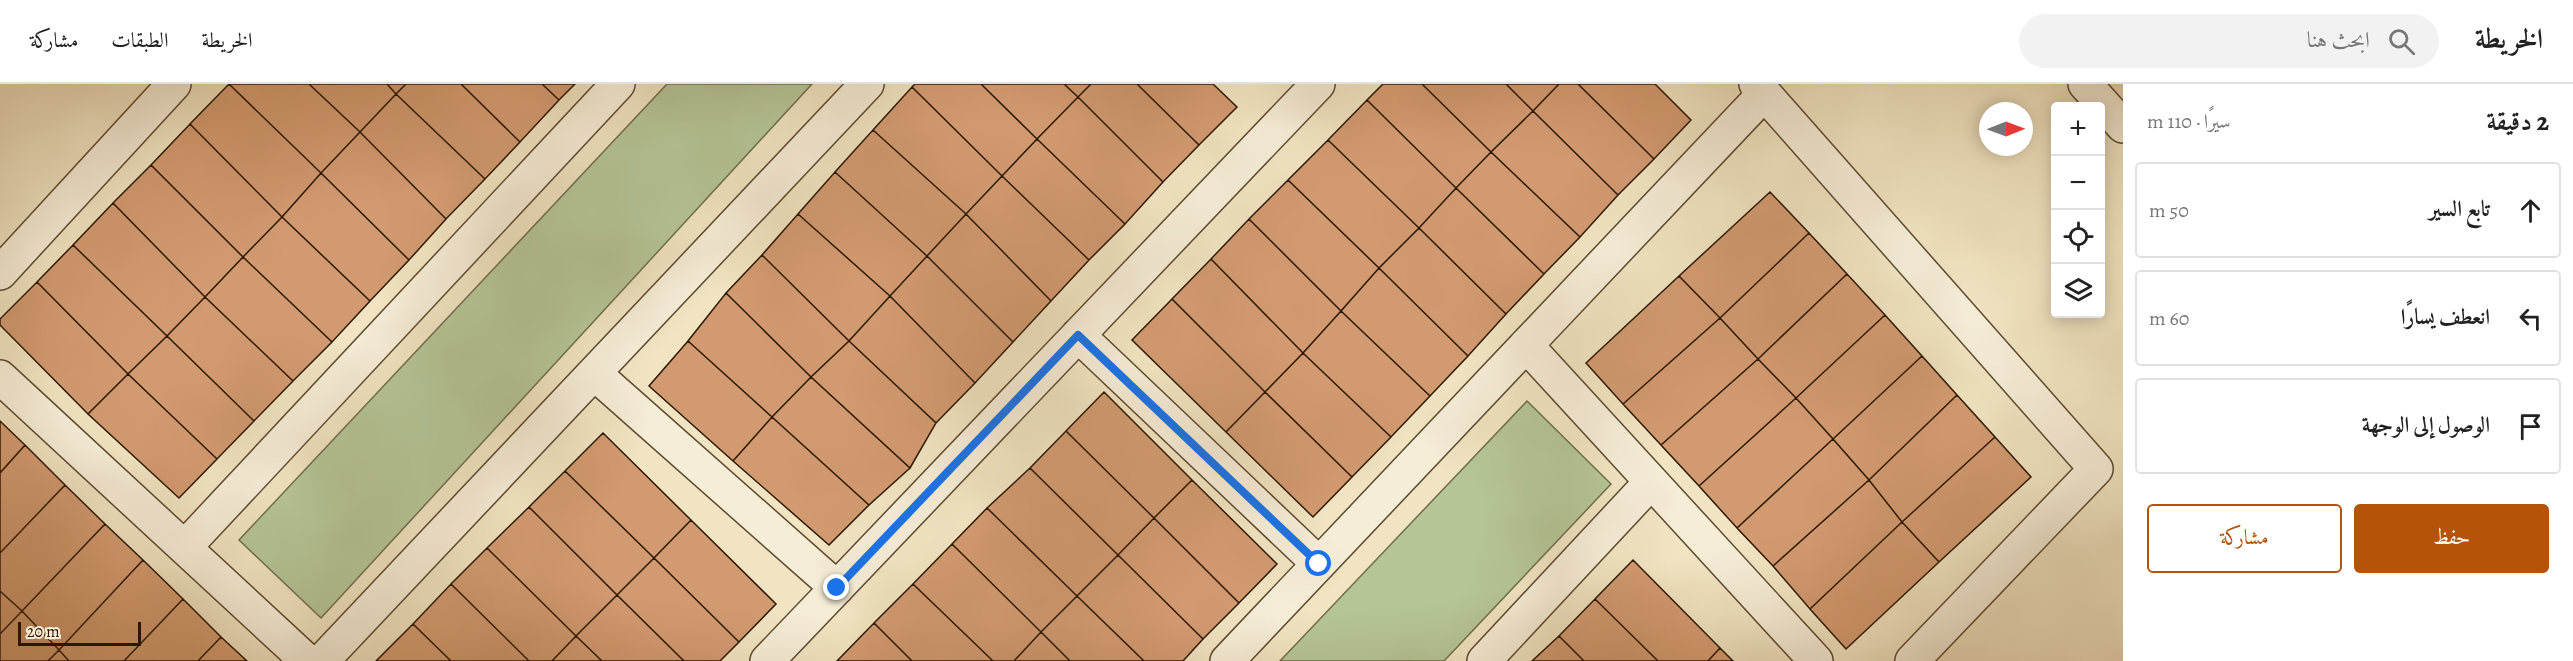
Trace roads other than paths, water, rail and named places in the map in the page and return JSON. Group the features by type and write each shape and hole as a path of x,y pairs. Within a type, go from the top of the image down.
{"street":[{"path":"0,273 174,84"},
{"path":"185,548 618,84"},
{"path":"322,661 867,84"},
{"path":"2085,84 2123,126"},
{"path":"767,661 1313,86"},
{"path":"1227,661 1526,345 1760,89 2096,469 1912,661"},
{"path":"1078,335 1319,564"},
{"path":"1526,345 1816,661"},
{"path":"594,373 837,588"},
{"path":"0,376 307,661"},
{"path":"1484,661 1651,482"}]}
